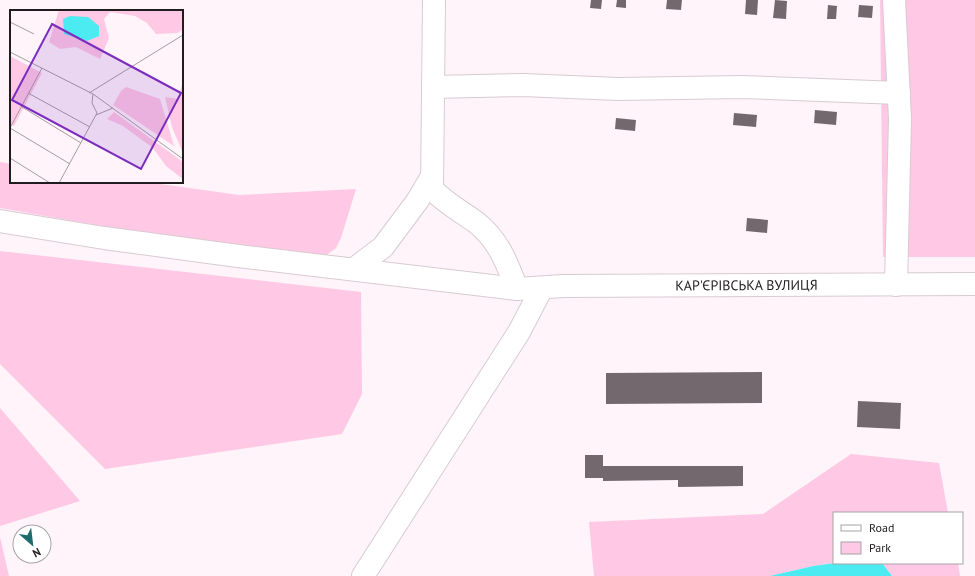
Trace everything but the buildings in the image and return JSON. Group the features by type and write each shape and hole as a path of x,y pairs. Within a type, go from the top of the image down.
{"street":[{"path":"434,0 432,189 438,196 478,224 492,237 504,256 518,289"},
{"path":"894,0 900,119 896,285"},
{"path":"433,87 523,85 618,89 742,87 899,93"},
{"path":"354,269 382,247 418,200 432,176"},
{"name":"КАР'ЄРІВСЬКА ВУЛИЦЯ","path":"0,221 104,238 238,256 518,289 570,286 975,284"},
{"path":"363,576 519,332 542,288"}],"green space":[{"path":"880,0 975,0 975,257 883,257"},
{"path":"0,162 10,164 10,183 153,183 239,195 356,189 341,238 336,248 324,257 107,227 0,208"},
{"path":"0,251 361,292 362,394 342,434 105,469 0,364"},
{"path":"0,408 80,501 0,526"},
{"path":"851,454 939,463 948,512 833,512 833,563 813,566 770,576 594,576 589,522 763,514"},
{"path":"0,537 9,576 0,576"},
{"path":"883,564 958,564 960,576 892,576"}],"water":[{"path":"833,563 883,564 892,576 770,576 813,566"}]}
